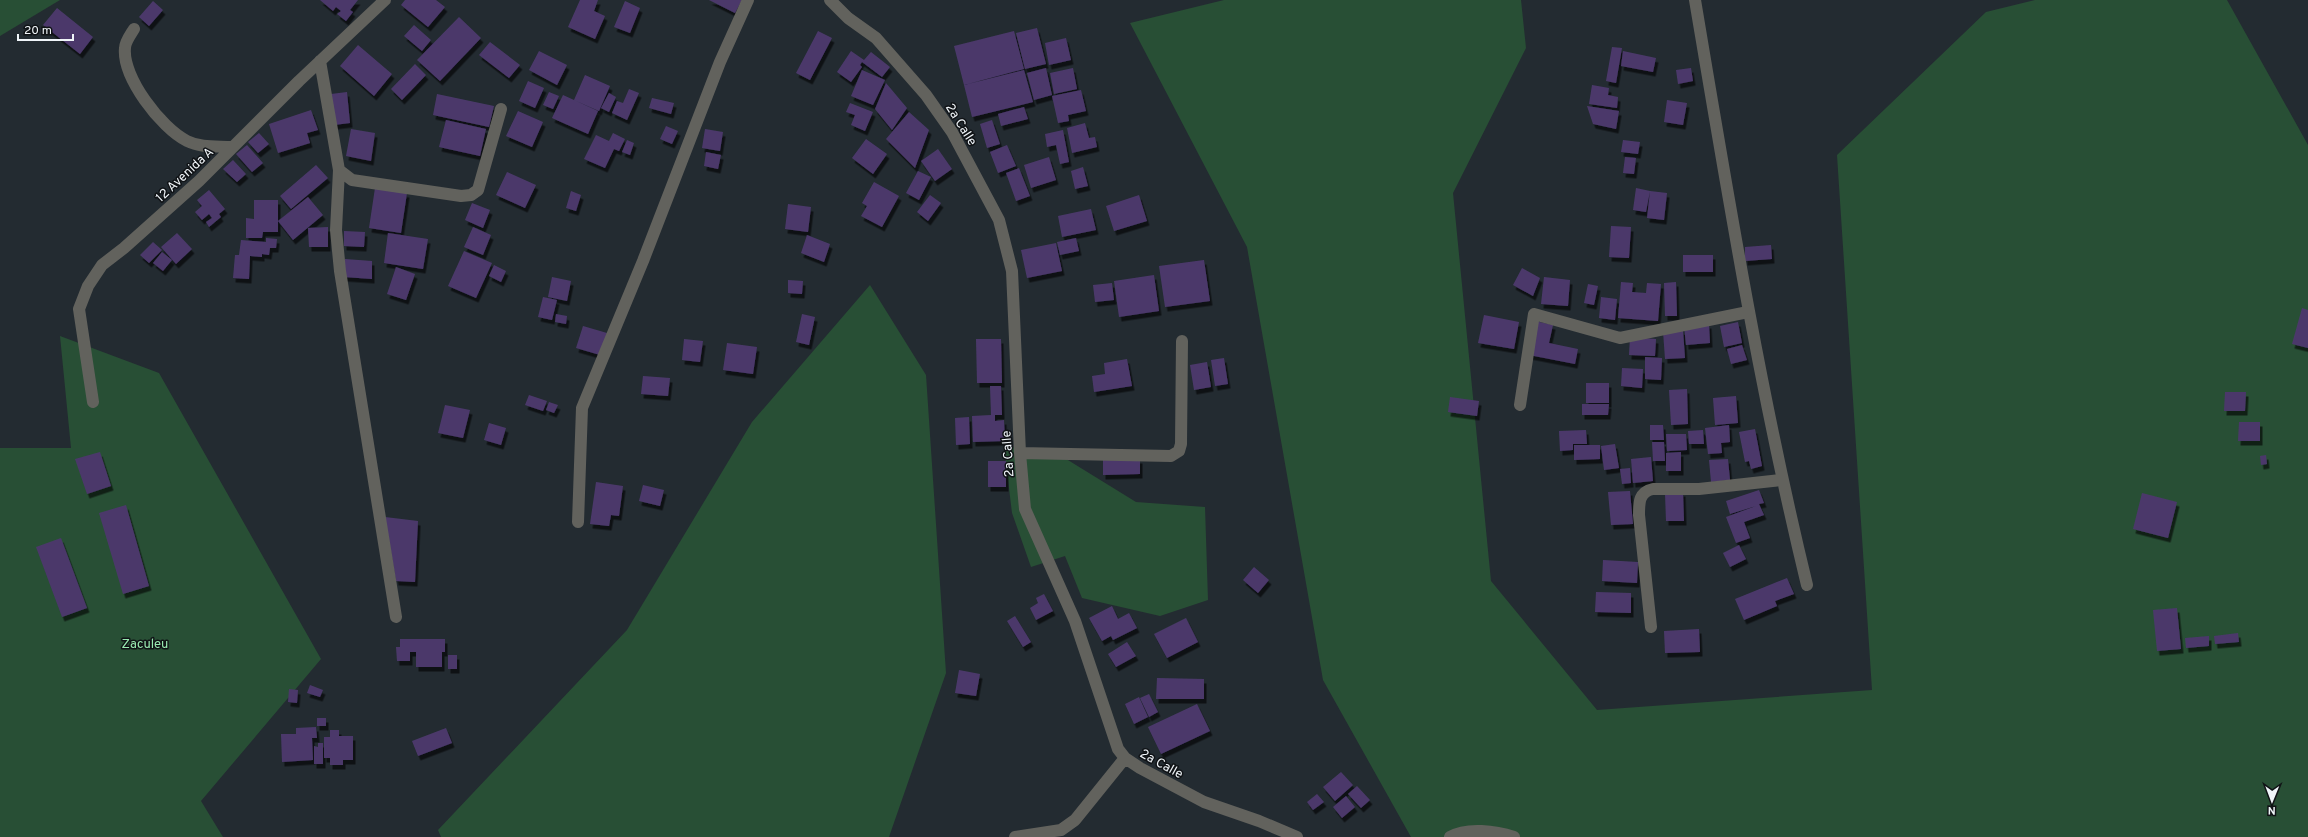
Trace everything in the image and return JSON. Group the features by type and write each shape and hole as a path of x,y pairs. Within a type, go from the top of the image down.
{"street":[{"name":"12 Avenida A","path":"93,402 79,309 88,286 102,265 148,227 384,0"},
{"path":"578,522 582,408 642,261 720,62 748,0"},
{"name":"2a Calle","path":"830,0 848,18 876,38 926,95 952,132 999,220 1012,270 1020,453 1025,508 1075,621 1113,738 1126,758 1140,768 1204,802 1259,821 1297,837"},
{"path":"1695,0 1748,312 1781,480 1807,585"},
{"path":"134,29 125,46 125,64 136,90 169,127 186,140 198,145 232,147"},
{"path":"320,61 339,170 336,230 340,271 396,617"},
{"path":"339,170 352,180 461,196 471,195 478,190 501,109"},
{"path":"1520,406 1534,314 1620,338 1748,312"},
{"path":"1020,453 1171,456 1179,451 1181,444 1182,341"},
{"path":"1651,626 1639,515 1639,501 1646,490 1699,489 1781,480"},
{"path":"1015,837 1061,830 1075,820 1126,758"},
{"path":"1450,837 1477,832 1502,833 1514,837"}],"green space":[{"path":"0,0 60,0 0,36"},
{"path":"1224,0 1521,0 1526,48 1453,193 1491,581 1597,710 1872,690 1837,155 1986,12 2035,0 2227,0 2308,145 2308,837 1411,837 1323,680 1247,247 1130,23"},
{"path":"870,285 926,375 946,673 889,837 441,837 438,830 627,630 752,422"},
{"name":"Zaculeu","path":"60,336 159,373 321,659 201,801 223,837 0,837 0,448 71,448"},
{"path":"1004,447 1050,449 1136,502 1205,507 1208,600 1160,616 1082,598 1065,556 1031,567 1012,513"}],"building":[{"path":"320,0 358,0 350,10 353,12 346,21 337,14 341,11 336,7 333,11"},
{"path":"405,0 436,0 445,7 428,27 401,5"},
{"path":"580,0 598,0 594,11 605,16 595,39 568,27"},
{"path":"709,0 742,0 735,13"},
{"path":"153,1 163,10 149,26 139,17"},
{"path":"625,1 640,8 630,33 614,27"},
{"path":"57,8 93,37 80,54 43,25"},
{"path":"459,17 481,38 440,81 417,60"},
{"path":"414,25 431,40 422,51 404,36"},
{"path":"1037,28 1046,64 1025,69 1016,33"},
{"path":"818,31 832,38 810,80 796,73"},
{"path":"1014,31 1024,69 964,85 954,46"},
{"path":"1066,38 1071,60 1049,65 1045,43"},
{"path":"490,42 520,65 509,78 479,55"},
{"path":"358,45 392,74 374,96 340,66"},
{"path":"1612,47 1622,48 1616,83 1606,81"},
{"path":"539,51 567,65 557,85 529,70"},
{"path":"851,51 864,60 871,52 890,67 882,77 862,62 860,65 862,67 851,82 837,72"},
{"path":"1623,51 1656,58 1653,72 1621,66"},
{"path":"415,64 426,75 402,100 391,89"},
{"path":"1046,68 1052,95 1034,100 1027,73"},
{"path":"1073,68 1077,89 1054,94 1050,73"},
{"path":"1691,68 1693,81 1678,84 1676,70"},
{"path":"862,70 885,80 873,105 851,96"},
{"path":"1024,70 1033,102 972,117 964,85"},
{"path":"585,75 610,86 599,111 574,100"},
{"path":"528,81 544,88 535,108 519,101"},
{"path":"886,83 907,108 892,130 875,109"},
{"path":"1592,85 1609,88 1608,95 1618,97 1617,108 1589,104"},
{"path":"629,89 639,93 627,120 612,113 617,101 623,103"},
{"path":"1081,90 1086,111 1068,115 1069,121 1058,123 1052,96"},
{"path":"347,92 350,123 334,125 331,94"},
{"path":"549,92 559,96 553,109 543,105"},
{"path":"609,93 616,97 609,112 601,108"},
{"path":"437,94 494,106 489,127 433,115"},
{"path":"563,95 598,111 588,134 552,118"},
{"path":"652,98 674,103 671,114 649,108"},
{"path":"1667,100 1687,103 1683,125 1664,122"},
{"path":"850,103 873,112 865,131 851,125 855,115 846,112"},
{"path":"1587,106 1619,111 1616,129 1593,124"},
{"path":"1024,107 1028,119 1001,126 998,114"},
{"path":"311,110 318,130 307,133 310,143 278,153 269,124"},
{"path":"518,111 543,122 532,147 506,136"},
{"path":"909,112 929,130 915,168 886,139"},
{"path":"446,120 486,129 480,156 439,147"},
{"path":"992,120 1000,144 987,148 980,124"},
{"path":"1085,123 1089,138 1095,137 1097,147 1072,153 1067,128"},
{"path":"666,126 678,131 672,144 660,139"},
{"path":"351,129 375,133 371,161 346,156"},
{"path":"705,129 723,132 720,151 702,148"},
{"path":"1063,130 1069,162 1060,164 1056,145 1047,147 1045,134"},
{"path":"259,133 269,144 258,153 248,142"},
{"path":"613,133 625,139 619,151 614,149 605,168 584,159 596,135 609,141"},
{"path":"866,139 887,154 873,174 852,158"},
{"path":"627,140 634,143 630,155 622,152"},
{"path":"1623,140 1640,142 1638,154 1621,152"},
{"path":"247,145 263,163 252,172 236,154"},
{"path":"1007,145 1016,166 998,173 990,152"},
{"path":"938,149 952,169 935,181 921,161"},
{"path":"706,152 721,155 718,169 704,166"},
{"path":"1049,157 1056,180 1031,188 1024,165"},
{"path":"1625,157 1636,158 1634,174 1623,173"},
{"path":"233,160 246,174 237,182 223,169"},
{"path":"316,165 328,178 291,209 280,196"},
{"path":"1083,167 1088,186 1075,189 1071,171"},
{"path":"1019,168 1030,196 1016,201 1006,173"},
{"path":"918,171 931,177 919,200 906,193"},
{"path":"507,172 536,185 525,208 496,195"},
{"path":"874,182 899,196 882,227 861,216 867,206 862,203"},
{"path":"375,188 407,193 401,233 369,228"},
{"path":"1636,188 1650,191 1646,212 1633,210"},
{"path":"209,190 225,209 219,214 221,217 209,227 206,222 212,218 209,214 202,220 195,212 202,206 197,200"},
{"path":"571,191 581,195 576,211 566,208"},
{"path":"1650,191 1667,193 1664,220 1647,218"},
{"path":"930,195 941,203 928,221 917,212"},
{"path":"1139,195 1147,221 1114,231 1106,206"},
{"path":"308,197 323,215 293,240 278,221"},
{"path":"254,200 278,200 278,232 263,232 262,238 246,238 246,218 254,219"},
{"path":"472,203 490,210 483,228 465,220"},
{"path":"788,204 811,207 808,232 785,229"},
{"path":"1091,209 1096,230 1062,237 1058,216"},
{"path":"1611,226 1631,227 1629,258 1609,257"},
{"path":"328,227 328,247 309,247 308,228"},
{"path":"473,227 491,235 483,255 464,247"},
{"path":"344,231 365,232 364,247 344,246"},
{"path":"177,233 192,249 176,264 161,247"},
{"path":"388,233 428,239 423,269 384,263"},
{"path":"807,235 830,244 824,262 801,253"},
{"path":"266,238 277,239 276,248 270,248 269,255 262,254 262,257 250,256 249,279 233,278 235,255 239,255 241,240 266,242"},
{"path":"1076,238 1079,251 1060,255 1057,242"},
{"path":"153,242 162,250 149,263 140,255"},
{"path":"1056,243 1062,271 1027,278 1021,250"},
{"path":"1771,245 1772,259 1745,261 1745,247"},
{"path":"464,251 492,263 476,298 448,286"},
{"path":"162,252 172,260 163,271 153,263"},
{"path":"1683,255 1713,255 1713,272 1683,272"},
{"path":"345,259 372,261 372,279 344,277"},
{"path":"1204,260 1210,301 1165,307 1159,266"},
{"path":"494,265 506,271 501,282 489,276"},
{"path":"396,267 415,274 406,300 387,294"},
{"path":"1522,268 1540,278 1533,296 1513,285"},
{"path":"1154,275 1159,311 1119,317 1114,281"},
{"path":"552,277 571,281 567,301 548,297"},
{"path":"1544,277 1570,280 1568,306 1541,304"},
{"path":"788,280 803,281 802,294 788,293"},
{"path":"1621,282 1633,283 1632,292 1646,293 1647,283 1661,284 1658,321 1618,318"},
{"path":"1676,282 1677,316 1665,316 1664,283"},
{"path":"1112,283 1114,300 1095,302 1093,285"},
{"path":"1588,284 1598,286 1594,305 1584,303"},
{"path":"543,297 557,300 552,320 538,317"},
{"path":"1601,297 1617,299 1615,320 1599,318"},
{"path":"2302,308 2308,310 2308,348 2292,344"},
{"path":"556,314 567,316 566,324 555,322"},
{"path":"802,314 815,317 809,345 796,342"},
{"path":"1484,315 1519,322 1514,349 1478,343"},
{"path":"1535,321 1553,325 1549,343 1578,349 1575,364 1529,355"},
{"path":"1738,322 1742,343 1724,347 1720,326"},
{"path":"1709,324 1710,343 1686,345 1684,326"},
{"path":"583,326 607,333 600,355 576,348"},
{"path":"1683,330 1685,358 1665,359 1663,331"},
{"path":"1630,337 1656,339 1655,356 1629,355"},
{"path":"684,339 703,341 700,362 682,360"},
{"path":"976,339 1001,339 1002,383 977,383"},
{"path":"727,343 757,347 753,374 723,370"},
{"path":"1742,345 1747,360 1731,364 1727,349"},
{"path":"1645,357 1662,358 1661,380 1645,379"},
{"path":"1224,358 1228,384 1215,386 1211,360"},
{"path":"1127,359 1132,386 1094,392 1092,376 1105,374 1104,363"},
{"path":"1207,362 1211,387 1194,390 1190,365"},
{"path":"1622,368 1643,369 1642,388 1621,386"},
{"path":"643,376 670,378 668,396 641,394"},
{"path":"1586,383 1609,383 1609,403 1586,403"},
{"path":"990,386 1001,386 1002,415 995,415 995,421 1004,420 1005,441 973,442 972,416 991,415"},
{"path":"1687,389 1688,424 1671,425 1669,390"},
{"path":"2225,392 2246,392 2245,411 2224,411"},
{"path":"529,395 547,401 543,411 525,405"},
{"path":"1736,396 1738,423 1715,425 1713,398"},
{"path":"1450,397 1479,401 1477,416 1448,412"},
{"path":"549,402 558,405 554,413 546,410"},
{"path":"1582,404 1609,404 1608,415 1582,415"},
{"path":"445,405 470,410 463,438 438,433"},
{"path":"969,417 970,444 956,445 955,418"},
{"path":"2239,422 2260,422 2260,441 2238,441"},
{"path":"489,423 506,428 501,445 484,440"},
{"path":"1650,425 1663,425 1664,440 1650,440"},
{"path":"1729,425 1730,442 1721,443 1722,453 1708,454 1705,428"},
{"path":"1755,429 1762,466 1751,469 1749,461 1745,462 1739,432"},
{"path":"1586,430 1587,444 1573,444 1573,450 1560,451 1559,431"},
{"path":"1703,430 1704,444 1689,444 1688,431"},
{"path":"1666,434 1686,434 1687,450 1667,451"},
{"path":"1652,442 1664,442 1665,461 1653,461"},
{"path":"1615,444 1619,468 1604,470 1601,446"},
{"path":"1574,445 1600,445 1600,459 1574,460"},
{"path":"100,452 111,486 87,494 75,459"},
{"path":"1681,452 1681,471 1666,471 1666,453"},
{"path":"2266,455 2267,464 2261,465 2260,456"},
{"path":"1651,457 1653,481 1633,483 1631,459"},
{"path":"1103,459 1140,459 1140,474 1103,475"},
{"path":"1728,459 1730,480 1711,482 1709,460"},
{"path":"988,461 1006,461 1006,487 988,487"},
{"path":"1630,468 1631,483 1622,484 1620,469"},
{"path":"596,482 623,486 619,516 611,515 609,526 590,524"},
{"path":"643,485 664,490 660,506 639,501"},
{"path":"1759,490 1764,503 1759,504 1764,515 1744,522 1750,538 1736,543 1726,517 1756,506 1730,514 1726,501"},
{"path":"1630,491 1633,524 1611,525 1608,492"},
{"path":"1683,492 1684,521 1666,521 1665,493"},
{"path":"2142,493 2177,502 2168,538 2133,529"},
{"path":"126,505 149,586 123,594 99,513"},
{"path":"385,517 418,521 415,582 396,581"},
{"path":"61,538 87,608 62,617 36,547"},
{"path":"1739,545 1746,559 1730,567 1723,553"},
{"path":"1603,560 1638,562 1637,583 1602,581"},
{"path":"1254,567 1269,580 1258,593 1243,580"},
{"path":"1787,578 1794,594 1775,601 1777,606 1744,620 1735,599"},
{"path":"1596,592 1631,593 1631,613 1595,612"},
{"path":"1044,594 1053,611 1036,620 1030,608 1038,603 1036,598"},
{"path":"1112,606 1118,619 1129,613 1137,628 1113,640 1111,636 1102,641 1089,618"},
{"path":"2177,608 2181,649 2157,651 2153,610"},
{"path":"1015,616 1031,642 1023,647 1007,621"},
{"path":"1186,618 1198,642 1167,658 1154,634"},
{"path":"1699,629 1700,652 1665,653 1664,631"},
{"path":"2238,633 2239,642 2215,644 2214,636"},
{"path":"2209,636 2209,646 2186,648 2185,638"},
{"path":"400,639 445,639 445,652 442,652 442,667 416,667 416,652 410,652 410,661 397,661 396,647 400,647"},
{"path":"1127,642 1136,656 1116,667 1108,654"},
{"path":"448,655 457,655 457,669 448,669"},
{"path":"959,670 980,674 976,696 955,693"},
{"path":"1157,678 1204,679 1204,699 1156,699"},
{"path":"310,685 323,690 320,697 307,693"},
{"path":"289,689 298,690 297,703 288,702"},
{"path":"1149,694 1158,712 1149,717 1140,698"},
{"path":"1139,697 1148,717 1134,724 1125,704"},
{"path":"1197,704 1210,731 1161,754 1148,727"},
{"path":"317,718 326,718 326,726 317,726"},
{"path":"316,727 317,738 312,738 313,760 282,762 281,734 296,734 296,728"},
{"path":"446,728 452,743 418,756 412,741"},
{"path":"330,730 339,730 339,736 353,736 353,760 343,760 343,765 330,765 330,758 324,758 324,737 330,737"},
{"path":"318,743 323,743 323,764 314,764 314,746 318,747"},
{"path":"1341,772 1353,785 1335,801 1323,787"},
{"path":"1357,786 1370,800 1361,808 1348,794"},
{"path":"1317,794 1324,802 1313,810 1307,802"},
{"path":"1346,796 1355,807 1342,818 1333,807"}]}
